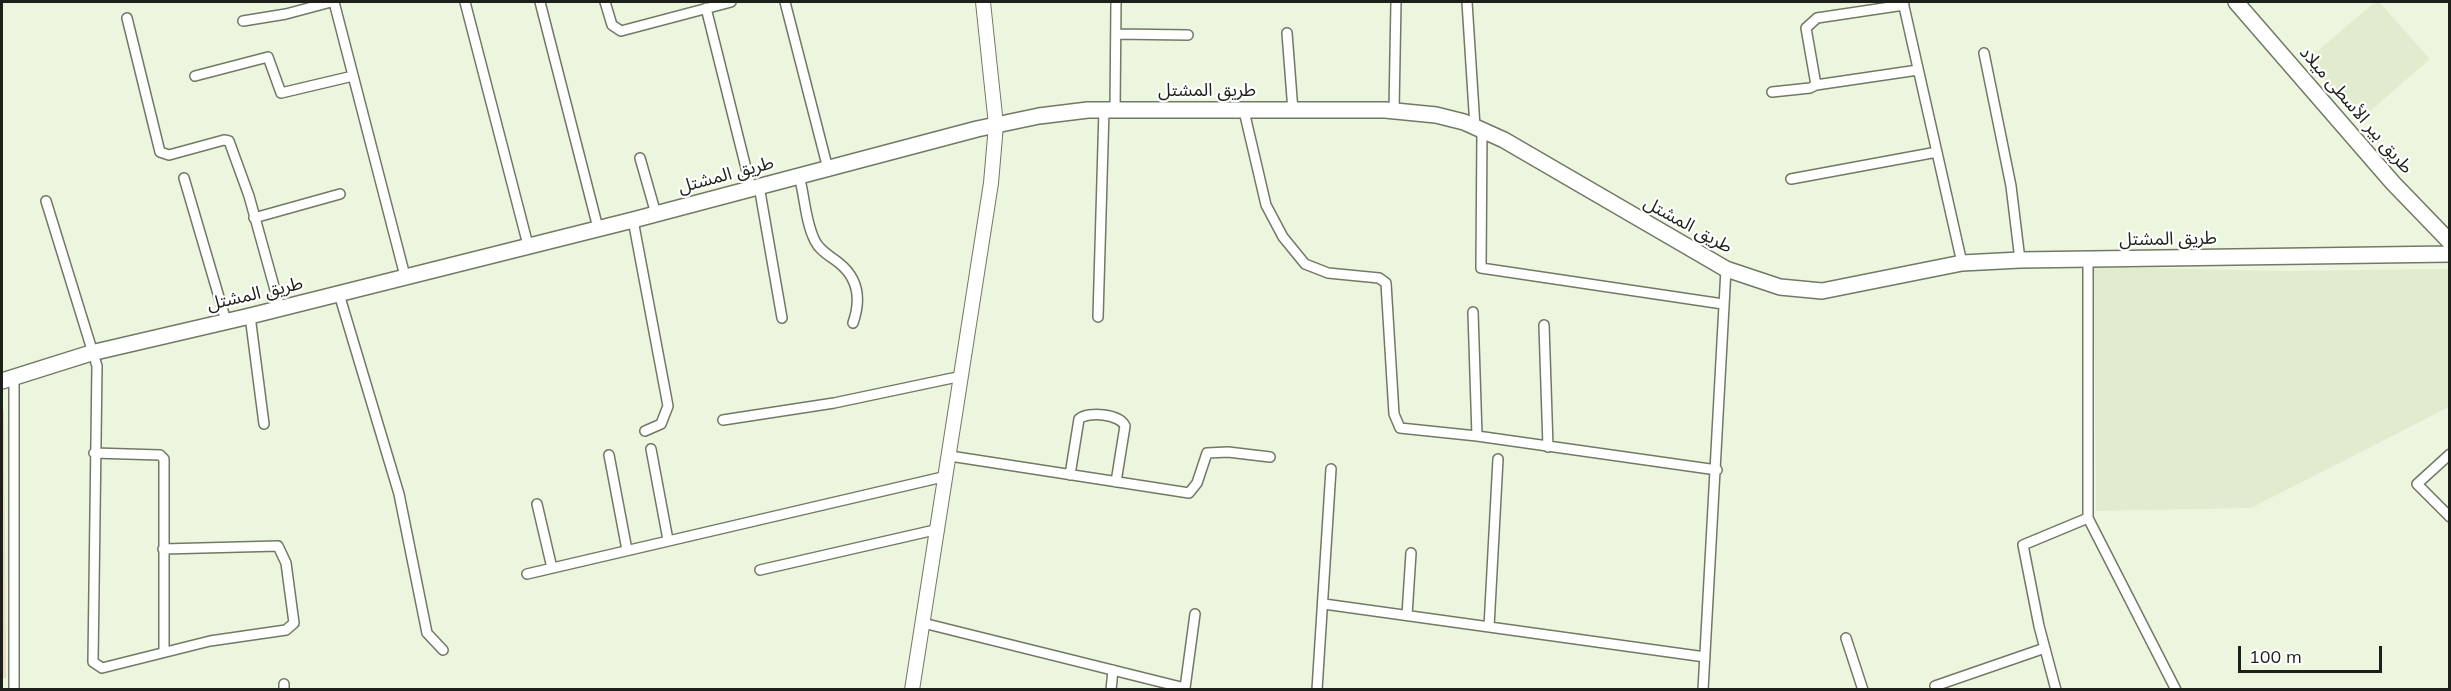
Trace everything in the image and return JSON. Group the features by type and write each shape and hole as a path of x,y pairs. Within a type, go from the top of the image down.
{"main road":[{"path":"912,690 981,258 996,125 983,2"},
{"name":"طريق بير الأسطى ميلاد","path":"2242,4 2393,183 2449,244"},
{"name":"طريق المشتل","path":"8,379 91,353 250,316 633,220 996,125 1064,112 1394,110 1436,114 1478,128 1504,140 1726,269 1780,287 1822,291 1962,263 2020,260 2400,256 2449,244"}],"street":[{"path":"243,21 286,14 332,2 405,276"},
{"path":"465,2 528,245"},
{"path":"540,2 598,228"},
{"path":"605,2 612,25 621,30 731,2"},
{"path":"785,2 828,169"},
{"path":"1098,317 1116,34 1116,2"},
{"path":"1394,110 1396,2"},
{"path":"1467,2 1478,128 1480,268 1723,304"},
{"path":"1816,85 1806,28 1810,22 1817,18 1903,3 1962,263"},
{"path":"706,8 755,187 782,318"},
{"path":"127,18 160,152 170,155 224,140 229,141 280,308"},
{"path":"1287,33 1293,111"},
{"path":"1116,34 1188,35"},
{"path":"1984,53 2011,186 2020,260"},
{"path":"195,76 268,57 281,93 353,76"},
{"path":"1772,92 1918,70"},
{"path":"1244,111 1271,217 1305,264 1328,273 1379,278 1386,283 1396,424 1405,430 1477,436 1717,470"},
{"path":"1791,179 1936,152"},
{"path":"640,158 656,214"},
{"path":"799,176 815,241 821,250 841,265 856,287 859,306 853,323"},
{"path":"184,178 226,321"},
{"path":"254,218 340,194"},
{"path":"46,201 91,353 97,366 94,453 93,662 102,668 210,641 286,630 294,623 286,563 278,546 163,549"},
{"path":"633,220 668,406 661,424 645,431"},
{"path":"2088,260 2088,518 2176,690"},
{"path":"1703,690 1717,470 1726,269"},
{"path":"339,294 399,494 427,633 443,650"},
{"path":"1473,312 1477,436"},
{"path":"250,316 264,424"},
{"path":"1544,325 1548,447"},
{"path":"723,420 834,403 962,376"},
{"path":"8,379 14,690"},
{"path":"1070,475 1079,419 1090,414 1123,421 1125,426 1116,482"},
{"path":"651,449 668,540"},
{"path":"950,456 1188,493 1194,490 1207,453 1228,452 1270,457"},
{"path":"94,453 163,456 164,652"},
{"path":"2450,453 2417,484 2450,517"},
{"path":"609,455 627,550"},
{"path":"1490,627 1498,459"},
{"path":"1317,690 1331,469"},
{"path":"527,574 947,476"},
{"path":"537,504 552,568"},
{"path":"2056,690 2023,545 2088,518"},
{"path":"760,570 939,529"},
{"path":"1407,615 1411,553"},
{"path":"1324,604 1705,657"},
{"path":"923,623 1185,689 1195,614"},
{"path":"1846,638 1863,690"},
{"path":"1935,686 2045,648"},
{"path":"1111,690 1113,670"}],"shaded area":[{"path":"2375,2 2379,2 2430,59 2360,120 2307,60"},
{"path":"2094,267 2285,271 2449,269 2449,407 2251,508 2096,511"},
{"path":"4,411 6,678 2,678 2,412"}]}
